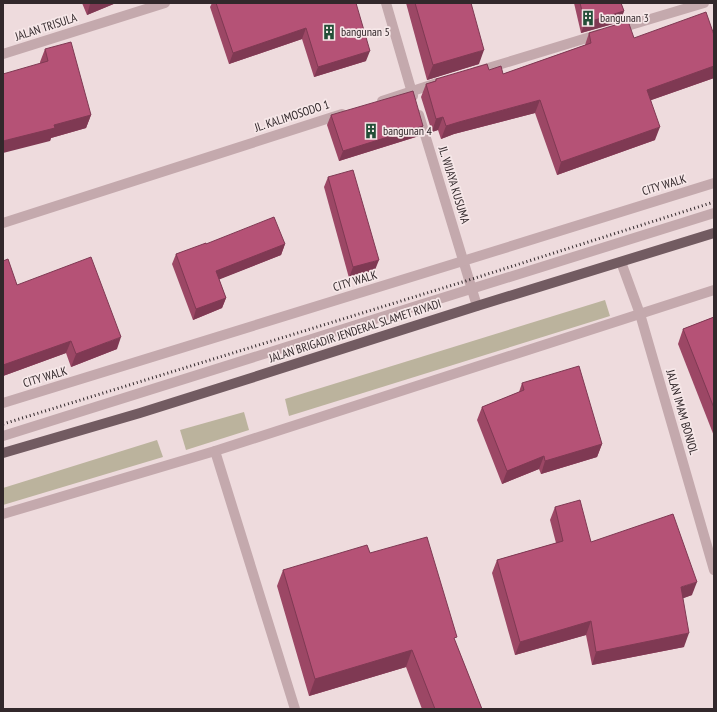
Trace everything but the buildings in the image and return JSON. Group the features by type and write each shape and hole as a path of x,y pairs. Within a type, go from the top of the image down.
{"main road":[{"name":"JALAN BRIGADIR JENDERAL SLAMET RIYADI","path":"3,453 132,415 714,233"}],"street":[{"name":"JL. WIJAYA KUSUMA","path":"386,3 477,306"},
{"path":"464,75 704,3"},
{"name":"JALAN TRISULA","path":"3,54 160,4"},
{"path":"374,103 450,80"},
{"name":"JL. KALIMOSODO 1","path":"3,224 351,110"},
{"name":"CITY WALK","path":"3,403 714,183"},
{"path":"3,436 714,213"},
{"name":"JALAN IMAM BONJOL","path":"621,262 640,314 714,570"},
{"path":"3,514 215,451 714,290"},
{"path":"215,451 295,709"}],"shaded area":[{"path":"605,300 610,316 289,416 285,399"},
{"path":"244,412 249,430 186,450 180,430"},
{"path":"157,440 163,457 3,505 3,488"}],"railway":[{"path":"3,424 469,280 714,202"}],"place":[{"name":"bangunan 3","path":"588,18"},
{"name":"bangunan 5","path":"329,32"},
{"name":"bangunan 4","path":"371,131"}]}
